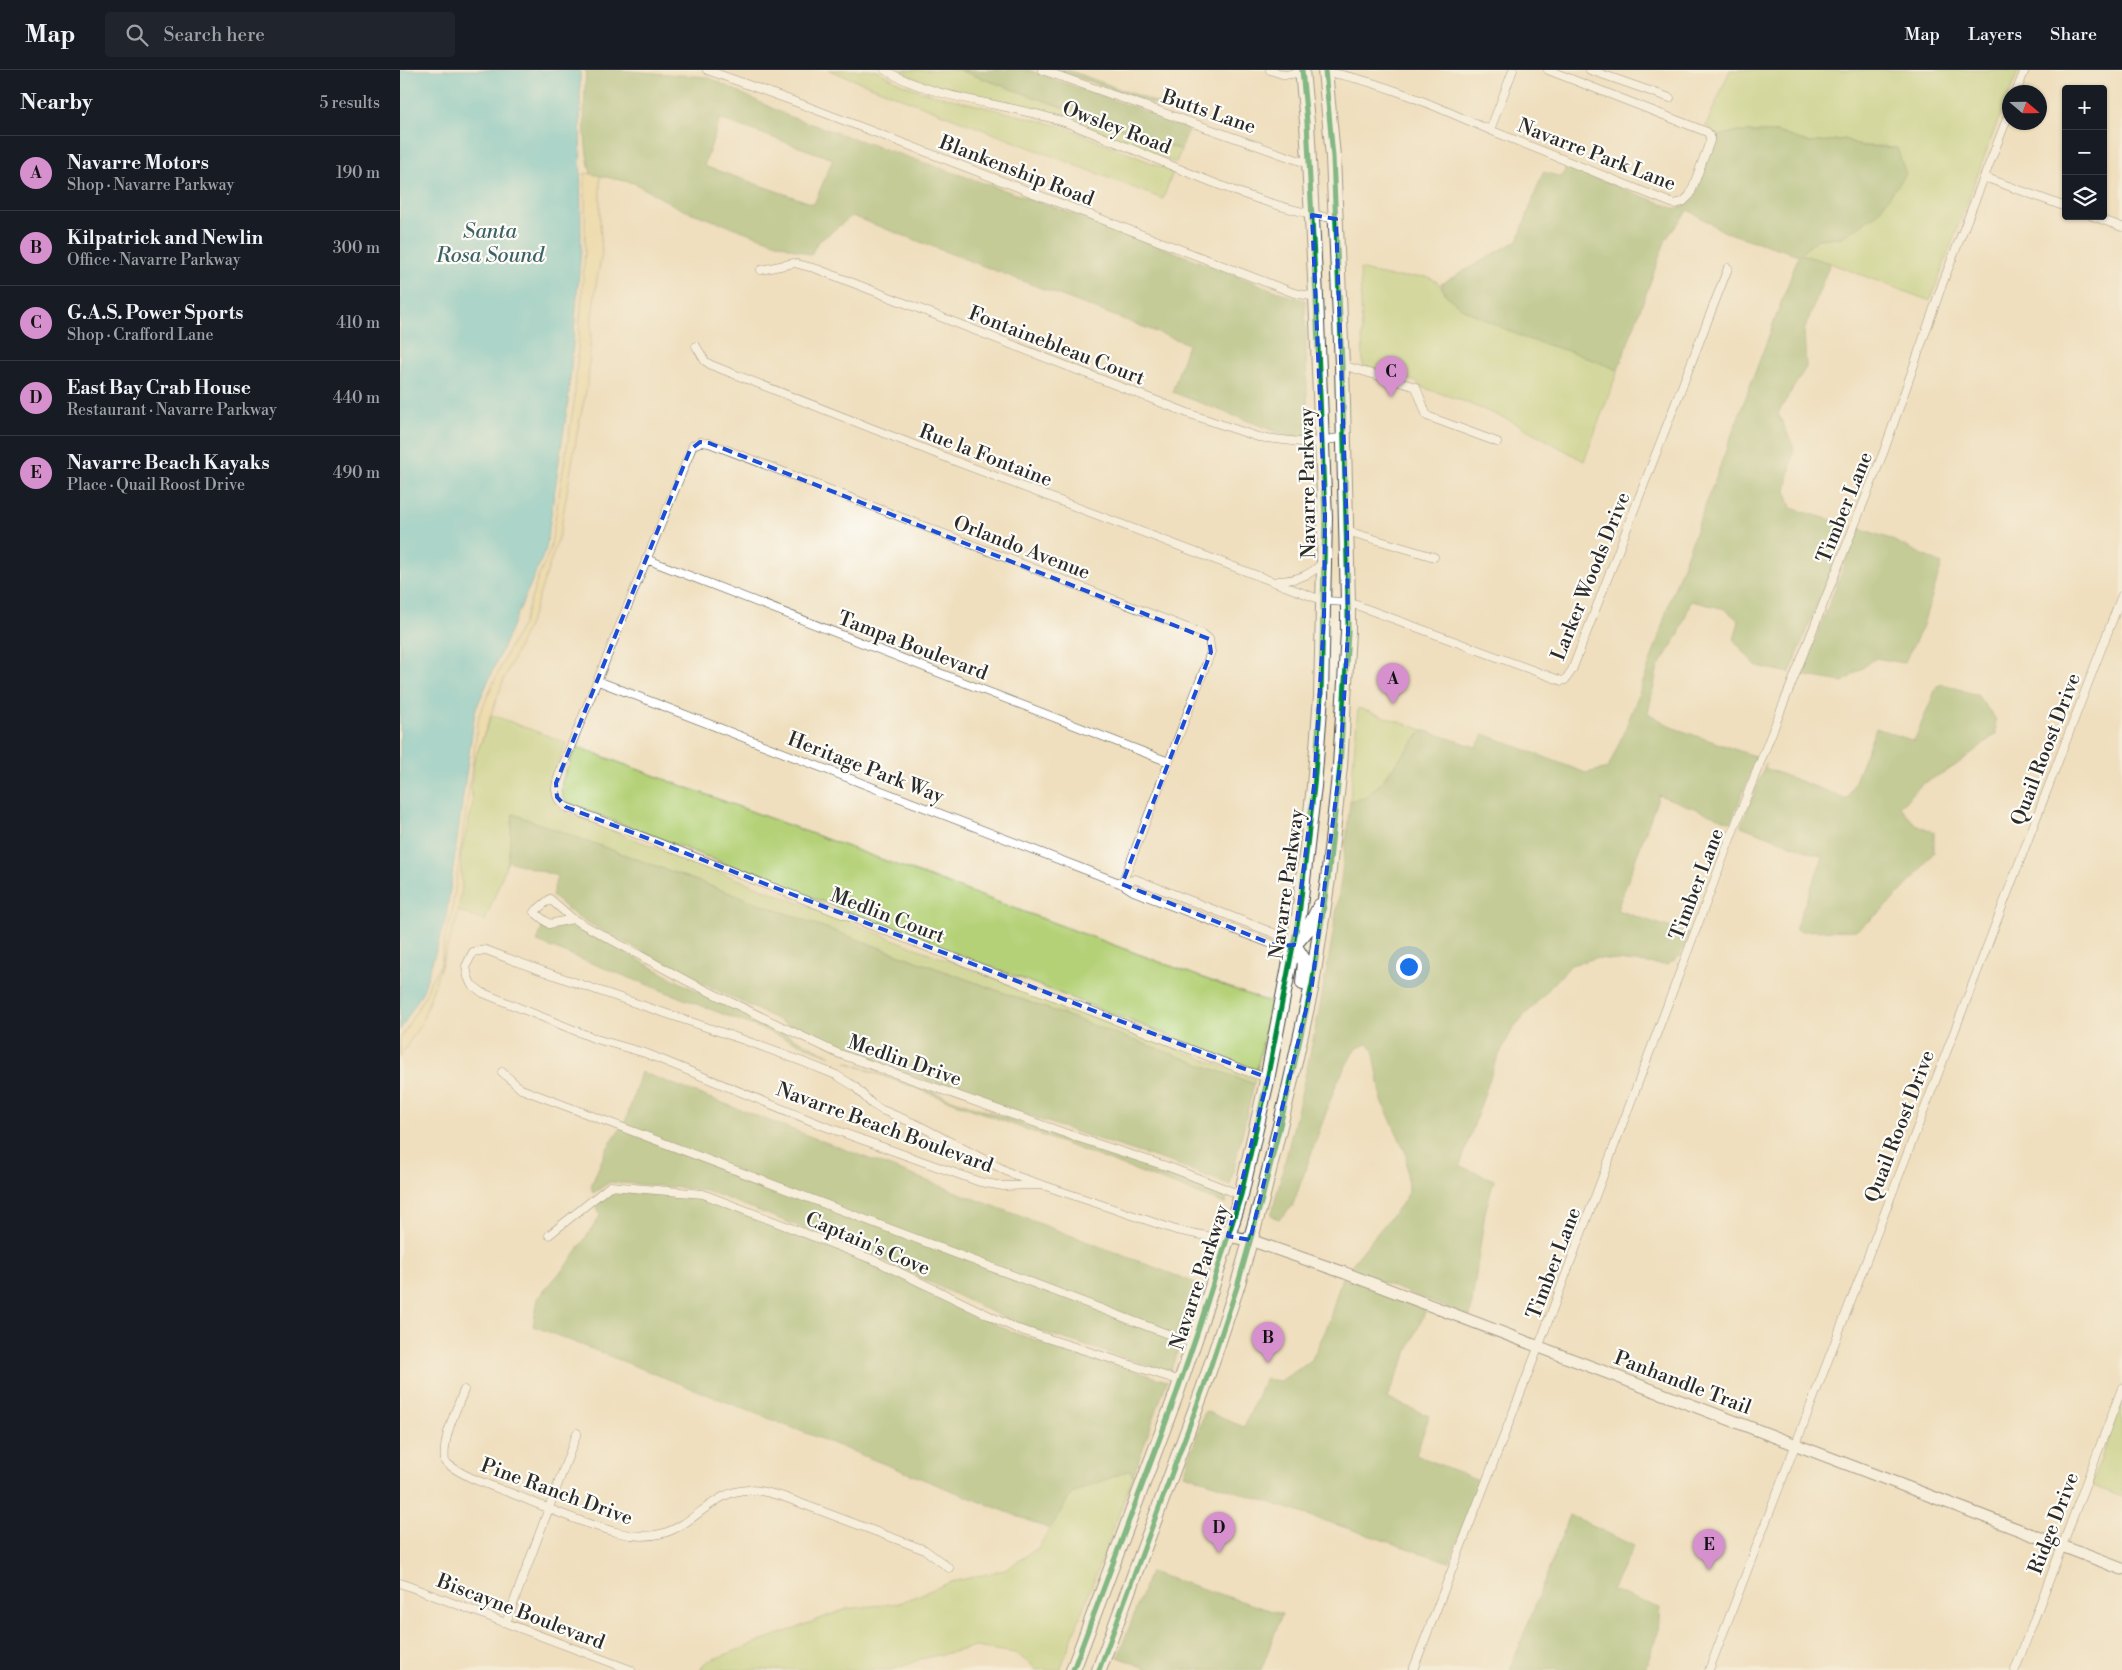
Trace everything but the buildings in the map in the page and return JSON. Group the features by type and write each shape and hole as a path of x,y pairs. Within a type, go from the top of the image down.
{"highway":[{"name":"Navarre Parkway","path":"1073,1670 1181,1381 1241,1195 1268,1078 1294,945 1305,874 1321,696 1324,562 1322,440 1316,297 1302,71"},
{"name":"Navarre Parkway","path":"1099,1670 1203,1389 1237,1287 1272,1160 1312,985 1328,879 1340,766 1348,602 1345,437 1336,219 1326,71"},
{"path":"1272,1160 1275,1119 1306,968 1305,962 1294,945 1303,937 1317,913 1328,879"}],"street":[{"name":"Blankenship Road","path":"707,70 1294,293 1316,297"},
{"name":"Owsley Road","path":"886,70 902,79 926,88 1066,123 1275,206 1336,219"},
{"name":"Butts Lane","path":"1042,70 1309,164"},
{"path":"1270,70 1285,75 1302,71"},
{"name":"Navarre Park Lane","path":"1490,130 1512,70"},
{"name":"Navarre Park Lane","path":"1326,71 1351,76 1380,86 1674,204 1683,202 1690,195 1710,141 1710,136 1707,132 1548,70"},
{"path":"1590,70 1670,98"},
{"path":"2019,85 2025,70"},
{"name":"Timber Lane","path":"1413,1670 1538,1348 1738,818 1884,451 1940,291 2003,130"},
{"path":"1984,177 2062,206"},
{"path":"2103,220 2122,227"},
{"name":"Fontainebleau Court","path":"761,270 794,263 811,267 1194,415 1258,437 1309,443 1345,437"},
{"name":"Larker Woods Drive","path":"1348,602 1559,680 1565,680 1572,670 1728,268"},
{"name":"Rue la Fontaine","path":"696,346 705,361 711,365 960,463 1324,601 1348,602"},
{"path":"1342,365 1416,386 1427,416 1497,442"},
{"name":"Orlando Avenue","path":"646,559 690,450 693,445 700,442 709,443 1203,634 1209,639 1211,652 1122,884"},
{"path":"1347,531 1434,556"},
{"path":"598,681 646,559"},
{"name":"Tampa Boulevard","path":"646,559 1169,762"},
{"name":"Rue la Fontaine","path":"1274,582 1310,575 1324,562"},
{"name":"Quail Roost Drive","path":"1709,1670 1794,1444 2122,595"},
{"name":"Medlin Court","path":"598,681 556,783 557,797 566,807 1236,1068 1268,1078"},
{"name":"Heritage Park Way","path":"598,681 1277,946 1294,945"},
{"name":"Heritage Park Way","path":"1122,884 1135,879 1276,934 1294,945"},
{"name":"Medlin Drive","path":"573,920 549,924 534,912 550,899 573,920 687,981 836,1053 1079,1138 1169,1167 1241,1195"},
{"name":"Navarre Beach Boulevard","path":"1040,1185 1003,1186 980,1182 824,1126 644,1053 596,1039 483,993 471,984 466,966 468,960 473,952 486,950 558,978 700,1024 820,1068 847,1081 882,1110 918,1125 993,1165 1040,1185 1176,1230 1212,1237 1228,1236"},
{"path":"502,1072 521,1089 1194,1344"},
{"name":"Captain's Cove","path":"549,1235 610,1186 704,1194 874,1260 1015,1328 1181,1381"},
{"name":"Panhandle Trail","path":"1228,1236 1250,1240 1345,1273 2122,1569"},
{"name":"Ridge Drive","path":"2014,1670 2122,1388"},
{"name":"Pine Ranch Drive","path":"464,1390 446,1437 443,1451 444,1462 461,1474 549,1509 620,1534 641,1537 653,1536 687,1523 729,1493 750,1489 784,1497 925,1550 949,1568"},
{"path":"506,1623 577,1433"},
{"name":"Biscayne Boulevard","path":"400,1583 631,1670"}],"highlighted area":[{"path":"1312,215 1336,219 1347,531 1348,632 1340,766 1312,985 1250,1240 1228,1236 1268,1078 566,807 557,797 556,783 690,450 700,442 709,443 1209,639 1211,652 1122,884 1277,946 1294,945 1314,786 1324,619 1325,515"}],"green space":[{"path":"586,70 617,70 708,77 788,116 1077,215 1292,297 1305,300 1308,439 1290,437 1172,392 1188,344 852,216 817,243 811,255 681,209 634,183 591,174 585,135","holes":["720,119 833,159 814,204 704,166"]},
{"path":"829,70 876,70 900,83 924,92 1065,127 1173,172 1163,199"},
{"path":"895,70 959,70 1181,150 1176,163 1068,119 927,83"},
{"path":"959,70 1028,70 1189,127 1181,150"},
{"path":"1056,70 1068,70 1193,116 1193,118"},
{"path":"1730,70 2019,70 2013,85 2002,85 2002,111 1930,301 1830,263 1799,254 1818,239 1842,237 1886,146 1861,146 1845,139 1810,143 1777,132 1735,132 1715,137 1712,130 1706,126"},
{"path":"1735,132 1777,132 1810,143 1845,139 1861,146 1897,148 1906,174 1876,215 1842,237 1818,239 1800,254 1830,263 1804,331 1806,367 1778,413 1794,448 1786,491 1791,508 1848,525 1790,673 1756,666 1734,640 1739,621 1725,609 1691,601 1679,634 1658,667 1648,713 1674,728 1757,757 1731,822 1659,795 1617,910 1689,934 1680,956 1667,965 1596,958 1571,965 1513,1028 1495,1063 1460,1166 1494,1180 1485,1212 1470,1317 1348,1269 1406,1198 1408,1190 1406,1153 1382,1101 1373,1048 1367,1044 1355,1049 1337,1082 1292,1207 1279,1219 1271,1216 1297,1113 1329,958 1350,801 1363,798 1377,787 1423,730 1476,747 1484,734 1586,773 1608,768 1642,685 1670,600 1799,255 1725,232 1688,210 1666,239 1618,370 1572,352 1524,338 1461,308 1446,295 1441,284 1518,240 1543,172 1562,177 1566,167 1676,209 1687,205 1695,197 1715,137"},
{"path":"1360,269 1391,276 1430,278 1436,281 1446,295 1524,338 1572,352 1618,370 1584,461 1514,422 1460,400 1421,387 1417,382 1363,366"},
{"path":"1859,528 1888,538 1942,564 1922,628 1904,663 1876,658 1843,682 1801,675"},
{"path":"1943,684 1977,695 1995,718 1996,734 1955,766 1921,785 1900,807 1915,824 1934,832 1934,852 1912,880 1885,908 1857,930 1802,931 1795,929 1823,857 1741,826 1766,763 1765,768 1848,799 1876,728 1914,741 1937,686"},
{"path":"1358,708 1423,730 1377,787 1363,798 1350,801"},
{"path":"492,715 567,743 555,770 551,788 552,797 556,805 564,812 1255,1079 1254,1084 513,814 508,861 485,921 458,911 462,887 460,857 473,803 471,788 474,761"},
{"path":"577,747 1271,1003 1257,1070 568,803 561,791 562,784"},
{"path":"513,814 1254,1084 1230,1185 1170,1162 1081,1134 838,1049 690,977 577,917 552,896 557,876 508,861"},
{"path":"543,925 550,928 574,925 685,985 831,1056 537,942"},
{"path":"846,1062 1078,1143 1167,1171 1228,1195 1225,1204"},
{"path":"641,1072 1201,1285 1170,1372 1017,1324 875,1256 705,1190 610,1182 593,1193 591,1186 606,1150 626,1120"},
{"path":"612,1191 703,1199 872,1264 1014,1333 1167,1381 1133,1476 1130,1470 1072,1493 1050,1529 533,1326 538,1298 570,1261 600,1216 596,1204"},
{"path":"1342,1277 1426,1310 1387,1398 1429,1416 1416,1455 1481,1481 1449,1562 1184,1474 1205,1411 1244,1427 1265,1379 1280,1381 1311,1361 1328,1325"},
{"path":"2122,1403 2122,1497 2091,1485"},
{"path":"1130,1470 1133,1476 1060,1670 1035,1670 1032,1665 1015,1653 975,1647 921,1659 893,1670 700,1670 706,1662 846,1609 899,1603 951,1582 1005,1570 1038,1548 1072,1493"},
{"path":"1570,1515 1634,1546 1612,1590 1660,1608 1658,1632 1645,1670 1510,1670"},
{"path":"1150,1572 1282,1614 1261,1670 1150,1670 1118,1657"}],"sand":[{"path":"585,173 600,176 602,254 592,317 588,382 560,533 532,617 504,679 474,761 471,788 473,803 460,857 462,887 457,918 422,1022 400,1057 400,1039 441,964 445,936 451,918 479,715 508,650 523,624 538,578 550,550 574,403 585,251"}],"water":[{"name":"Santa Rosa Sound","path":"400,70 580,70 581,250 568,402 546,549 475,711 446,918 423,991 400,1030"}],"cycle path":[{"path":"1073,1670 1176,1395 1241,1195 1266,1085 1299,915 1314,786 1321,696 1325,518 1316,297 1307,122 1302,70"},
{"path":"1099,1670 1203,1389 1237,1287 1262,1199 1288,1093 1312,985 1328,879 1340,766 1348,602 1342,365 1333,157 1325,70"}],"place":[{"name":"G.A.S. Power Sports","path":"1391,397"},
{"name":"Navarre Motors","path":"1393,704"},
{"name":"Kilpatrick and Newlin","path":"1268,1363"},
{"name":"East Bay Crab House","path":"1219,1553"},
{"name":"Navarre Beach Kayaks","path":"1709,1570"}]}
